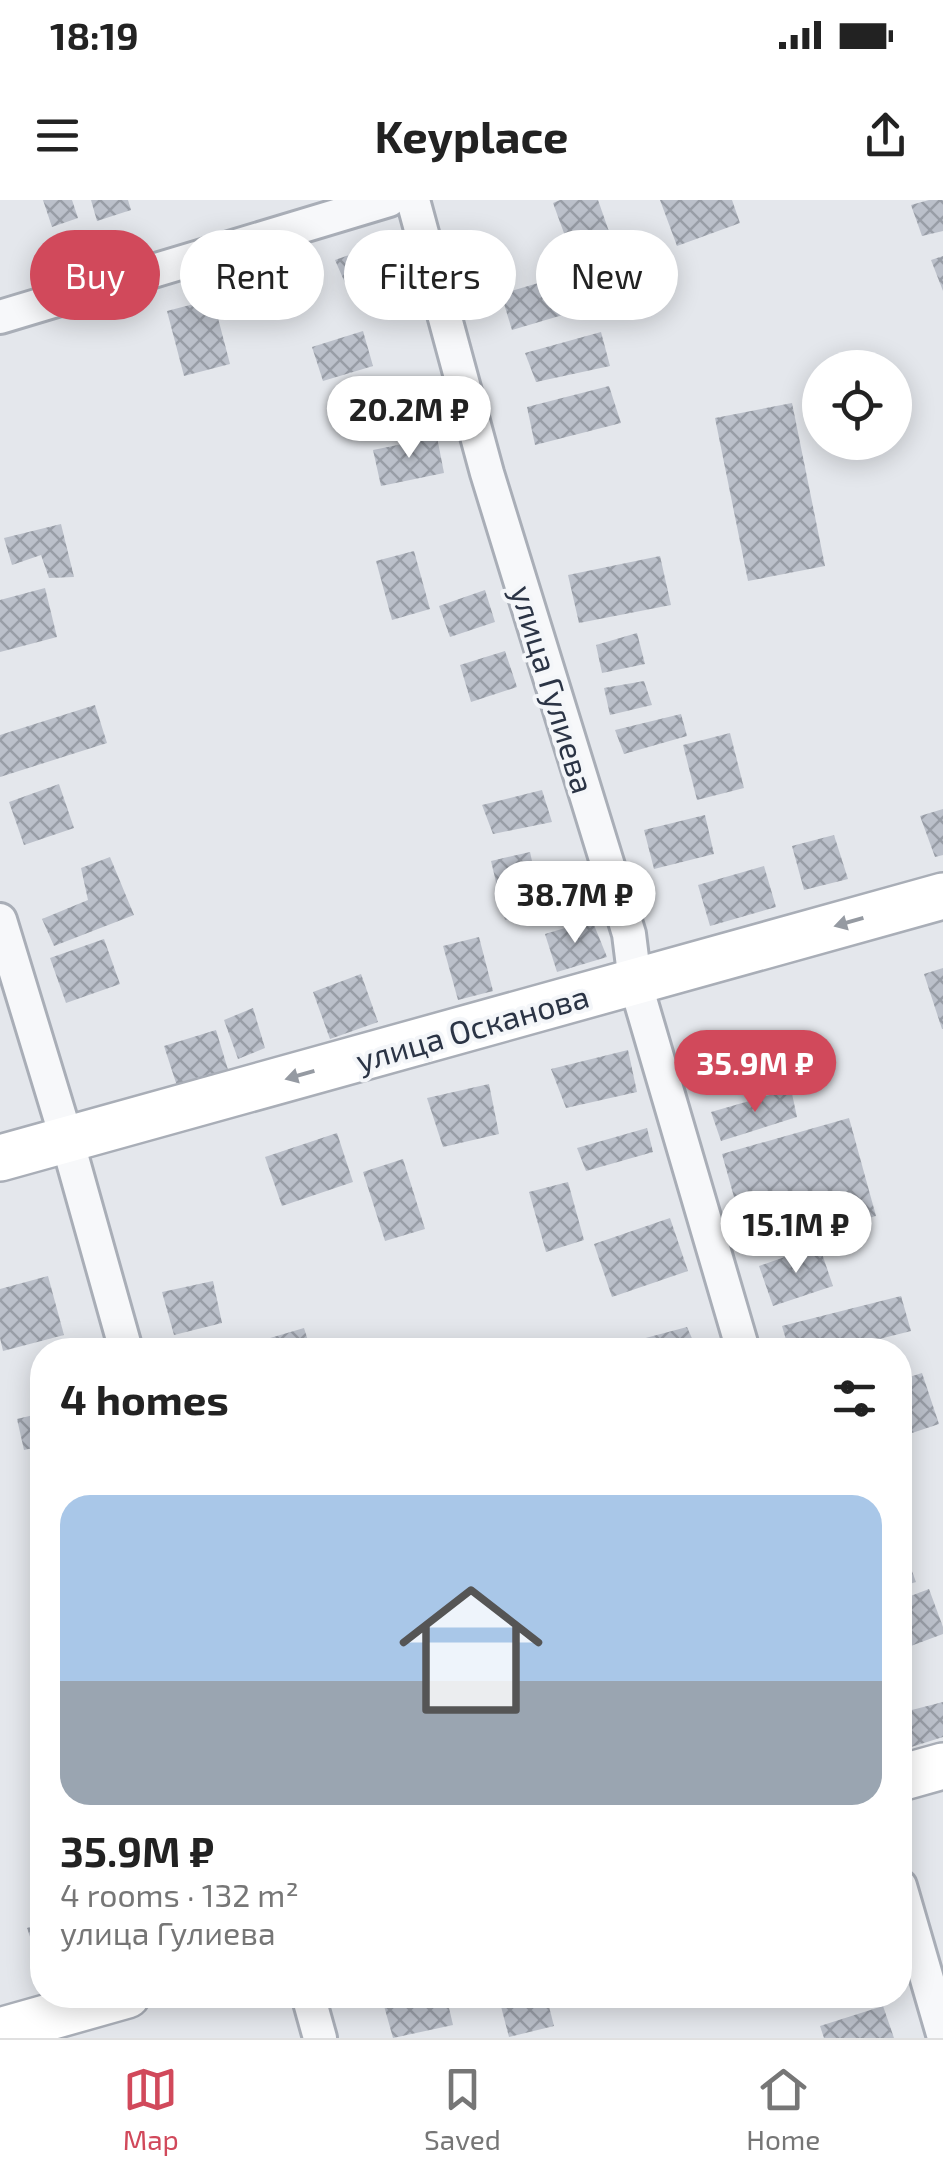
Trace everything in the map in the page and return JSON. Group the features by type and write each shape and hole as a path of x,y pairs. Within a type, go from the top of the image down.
{"main road":[{"name":"улица Осканова","path":"0,1158 943,896"},
{"path":"912,1775 943,1766"},
{"path":"0,2031 81,2008"}],"street":[{"path":"0,317 389,200"},
{"name":"улица Гулиева","path":"412,200 487,473 630,934 636,982 740,1338"},
{"path":"0,920 123,1338"},
{"path":"912,1927 943,2034"},
{"path":"312,2008 320,2038"}],"building":[{"path":"43,200 72,200 78,218 52,227"},
{"path":"91,200 128,200 131,210 97,221"},
{"path":"598,200 608,230 563,230 553,203"},
{"path":"660,200 732,200 740,223 678,246 678,230 671,230"},
{"path":"943,200 943,231 922,236 911,205"},
{"path":"943,256 943,291 931,260"},
{"path":"344,257 344,281 335,260"},
{"path":"536,284 536,320 546,320 512,330 509,320 516,320 516,290"},
{"path":"180,308 180,320 218,320 230,364 184,376 167,311"},
{"path":"363,331 373,366 323,381 312,347"},
{"path":"601,332 610,366 536,382 525,353"},
{"path":"413,378 423,412 376,425 366,391"},
{"path":"609,386 621,423 535,445 527,407"},
{"path":"792,403 825,566 748,581 715,418"},
{"path":"437,437 444,473 381,486 373,450"},
{"path":"61,524 74,577 49,578 41,555 12,565 4,538"},
{"path":"414,551 430,609 392,620 376,561"},
{"path":"660,556 671,605 579,623 568,575"},
{"path":"45,588 57,637 0,652 0,600"},
{"path":"485,590 495,622 450,637 439,606"},
{"path":"637,633 645,664 602,673 596,645"},
{"path":"505,651 517,687 471,702 460,665"},
{"path":"644,681 652,705 610,715 604,688"},
{"path":"95,705 107,743 0,777 0,735"},
{"path":"681,714 687,736 624,754 615,730"},
{"path":"730,733 744,788 697,800 683,745"},
{"path":"59,784 74,828 24,845 9,802"},
{"path":"542,790 552,822 493,834 482,805"},
{"path":"943,809 943,855 935,857 920,816"},
{"path":"705,815 714,854 654,869 644,830"},
{"path":"834,835 848,879 804,890 792,846"},
{"path":"530,852 543,911 505,920 491,861"},
{"path":"110,857 134,915 54,946 42,919 88,900 81,868"},
{"path":"764,866 776,907 710,926 698,885"},
{"path":"592,920 607,957 557,972 545,934"},
{"path":"479,937 493,991 458,1000 443,946"},
{"path":"104,939 120,984 66,1003 50,958"},
{"path":"943,968 943,1029 942,1029 924,974"},
{"path":"361,974 378,1022 330,1039 313,992"},
{"path":"253,1008 265,1048 238,1059 224,1020"},
{"path":"216,1030 229,1073 178,1089 164,1046"},
{"path":"628,1050 637,1092 566,1108 551,1069"},
{"path":"489,1084 499,1134 443,1147 427,1098"},
{"path":"791,1089 797,1117 721,1141 711,1112"},
{"path":"849,1118 876,1216 749,1251 722,1154"},
{"path":"647,1128 653,1152 586,1171 577,1148"},
{"path":"337,1133 353,1182 282,1206 265,1157"},
{"path":"403,1159 425,1229 385,1241 363,1172"},
{"path":"568,1182 584,1240 546,1252 529,1192"},
{"path":"670,1218 688,1271 612,1297 594,1244"},
{"path":"819,1245 833,1286 773,1306 759,1266"},
{"path":"48,1276 64,1335 30,1338 30,1344 3,1351 0,1289"},
{"path":"213,1281 222,1323 174,1335 162,1292"},
{"path":"901,1296 911,1331 883,1338 786,1338 782,1326"},
{"path":"687,1327 692,1338 646,1338"},
{"path":"304,1328 307,1338 270,1338"},
{"path":"922,1373 939,1424 912,1433 912,1376"},
{"path":"30,1416 30,1449 24,1450 17,1419"},
{"path":"929,1589 943,1634 912,1646 912,1595"},
{"path":"943,1702 943,1737 912,1747 912,1710"},
{"path":"385,2008 449,2008 453,2025 393,2038"},
{"path":"501,2008 549,2008 554,2026 509,2037"},
{"path":"884,2008 894,2038 824,2038 820,2026"}]}
